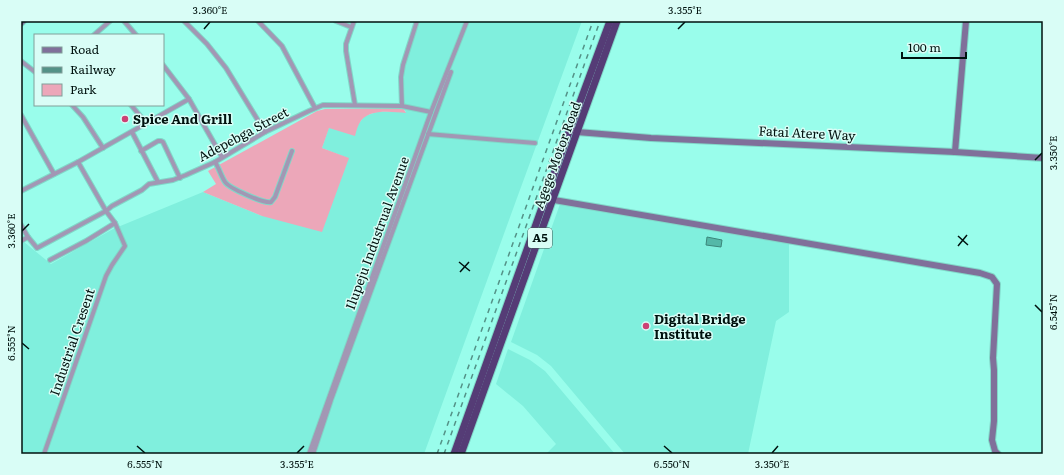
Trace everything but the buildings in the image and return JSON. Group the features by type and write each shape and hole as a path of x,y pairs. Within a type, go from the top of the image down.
{"highway":[{"name":"Agege Motor Road","path":"454,454 610,21"},
{"name":"Agege Motor Road","path":"461,454 554,200 617,21"}],"street":[{"path":"95,34 110,21"},
{"path":"124,21 135,34"},
{"path":"184,21 207,44 226,68 265,132"},
{"path":"258,21 282,46 315,108"},
{"path":"336,21 351,27"},
{"path":"354,21 346,44 346,51 355,105"},
{"path":"402,106 402,65 409,49 416,22 411,21"},
{"name":"Ilupeju Industrual Avenue","path":"309,454 431,112 468,21"},
{"name":"Ilupeju Industrual Avenue","path":"313,454 331,400 468,21"},
{"path":"955,152 966,21"},
{"path":"21,61 34,71"},
{"path":"164,66 189,98 222,157"},
{"path":"21,191 78,162 189,98"},
{"name":"Adepebga Street","path":"28,237 37,248 107,213 112,206 142,190 149,184 180,178 215,162 265,132 315,108 328,105 402,106 431,112"},
{"path":"73,106 83,117 103,148"},
{"path":"132,106 146,124"},
{"path":"21,115 54,174"},
{"name":"Fatai Atere Way","path":"570,129 577,132 651,138 955,152 1043,158"},
{"path":"132,132 158,182"},
{"path":"428,134 536,143"},
{"path":"141,151 158,141 163,142 180,178"},
{"path":"215,162 225,183 268,203 271,202 274,197 292,151"},
{"path":"50,260 115,223 107,213 78,162"},
{"path":"554,200 972,272 992,277 995,279 997,284 992,358 994,370 994,421 992,440 995,451 998,454"},
{"name":"Industrial Cresent","path":"44,454 106,276 112,264 125,246 115,223"},
{"path":"21,225 28,237 21,241"}],"shaded area":[{"path":"418,21 582,21 424,454 21,454 21,243 24,242 51,264 113,229 203,192 262,216 348,158 322,148 329,127 359,123 365,116 377,112 406,112 403,108 405,101 403,62"},
{"name":"Digital Bridge Institute","path":"560,204 789,243 789,312 776,321 748,454 625,454 551,366 537,355 511,342"},
{"path":"707,237 722,240 721,247 706,245"},
{"path":"508,349 530,360 545,371 615,454 546,454 556,444 523,406 496,384"}],"green space":[{"path":"403,108 406,113 380,112 368,115 359,124 355,136 329,128 322,148 349,158 322,232 262,216 203,192 216,184 208,171 317,111 325,109"}],"railway":[{"path":"437,454 593,21"},
{"path":"444,454 600,21"}],"place":[{"name":"Spice And Grill","path":"125,119"},
{"name":"Digital Bridge Institute","path":"646,326"}]}
